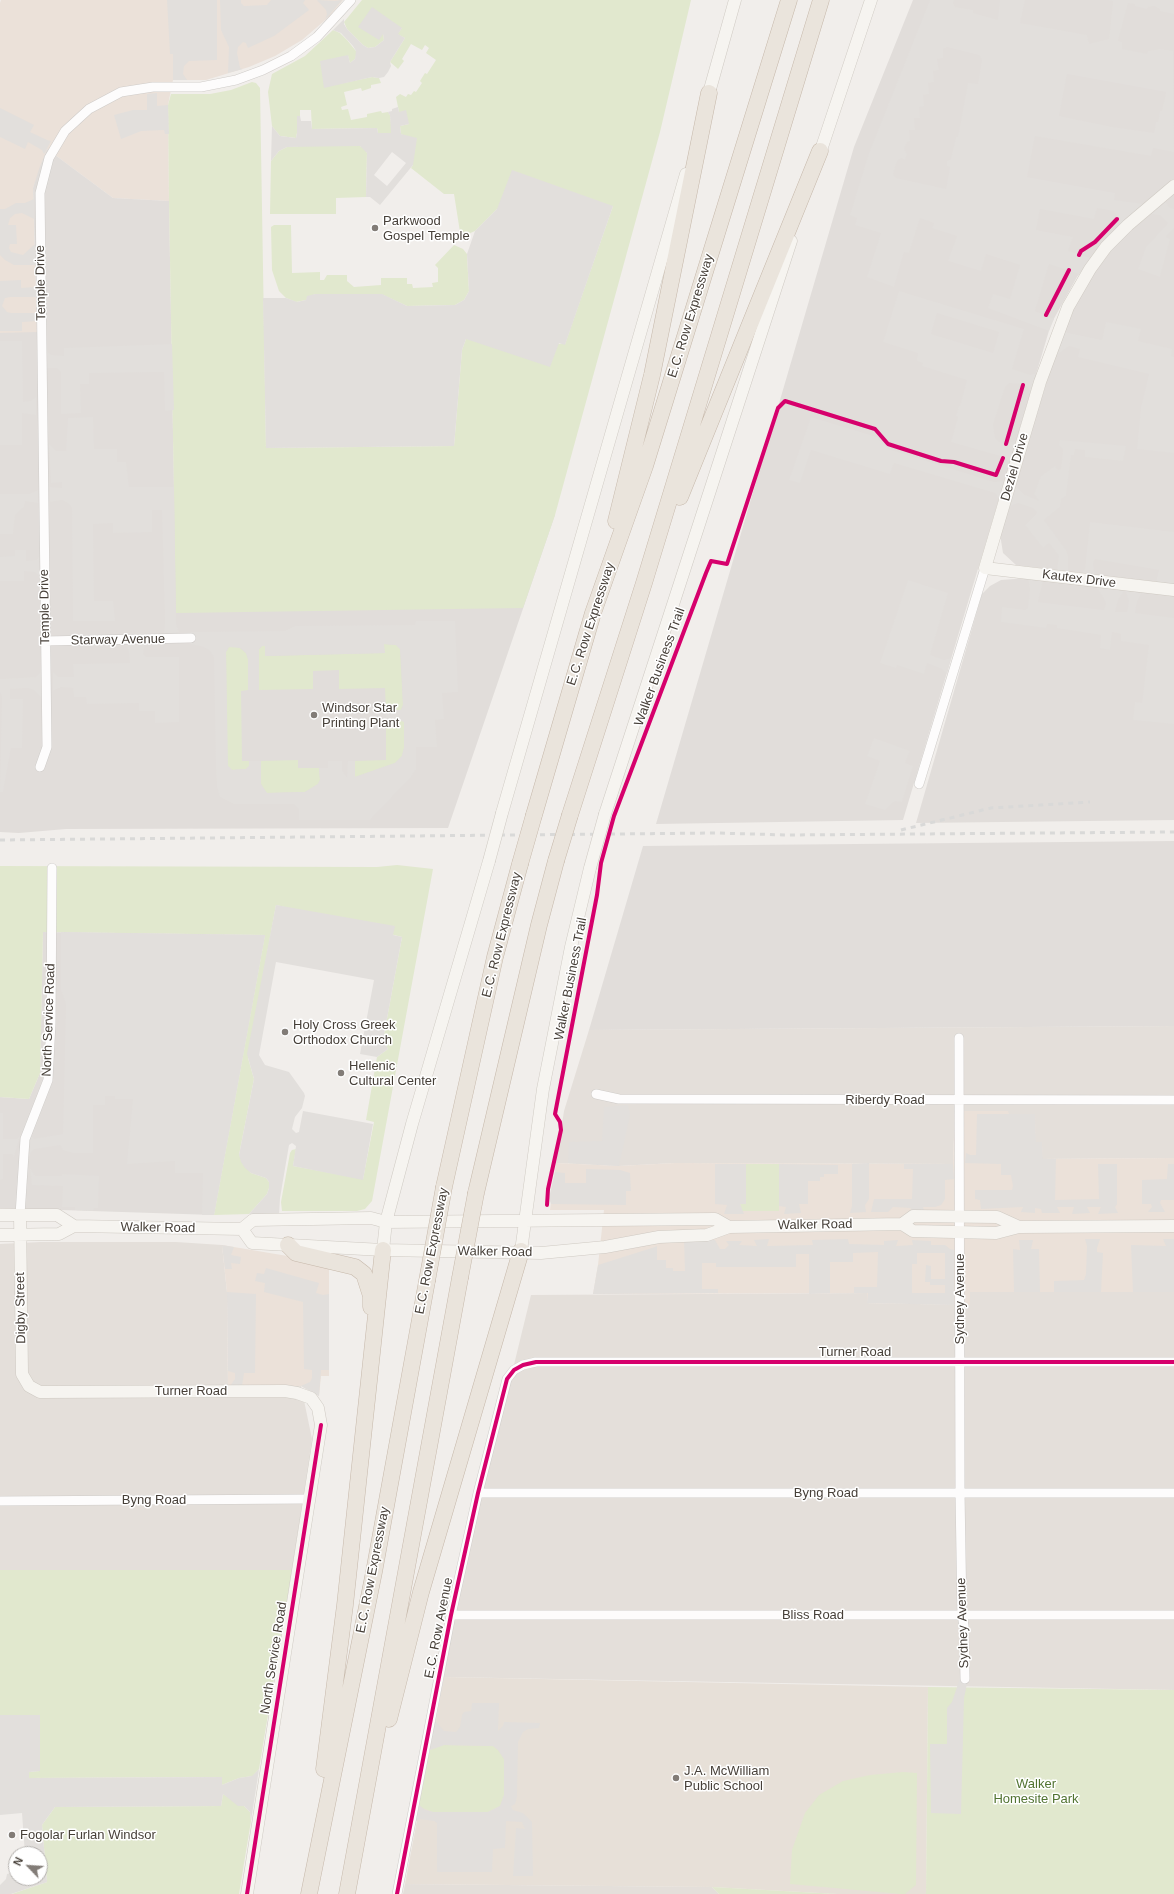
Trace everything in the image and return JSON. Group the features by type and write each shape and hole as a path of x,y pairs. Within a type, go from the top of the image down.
{"highway":[{"name":"E.C. Row Expressway","path":"309,1894 374,1572 444,1187 495,957 520,864 593,613 645,466 789,0"},
{"path":"347,1894 476,1193 556,861 644,583 821,0"},
{"path":"593,613 652,375 709,93"},
{"path":"644,583 820,150"},
{"path":"288,1245 296,1253 346,1264 355,1267 364,1274 371,1296 372,1360"},
{"path":"315,1860 322,1785 345,1605 383,1250"},
{"path":"362,1817 384,1742 421,1592 521,1251"}],"main road":[{"path":"383,1250 386,1222 412,1124 736,0"},
{"path":"521,1251 543,1089 571,947 605,814 820,150 871,0"},
{"name":"Deziel Drive","path":"985,568 1040,382 1068,306 1090,269 1106,247 1128,225 1174,186"},
{"name":"Kautex Drive","path":"985,568 1174,590"},
{"path":"0,1215 57,1215 74,1226"},
{"name":"Digby Street","path":"20,1215 22,1374 29,1386 40,1392"},
{"name":"Walker Road","path":"242,1229 252,1243 383,1250 541,1252 605,1247 659,1237 707,1235 729,1227 902,1224 913,1216 997,1217 1019,1227"},
{"name":"Walker Road","path":"0,1235 60,1234 74,1226 242,1229 253,1220 371,1218 386,1222 715,1219 729,1227"},
{"name":"Walker Road","path":"902,1224 913,1232 996,1234 1019,1227 1174,1226"},
{"name":"Turner Road","path":"40,1392 285,1391 311,1398 318,1408 321,1425"},
{"name":"North Service Road","path":"247,1894 321,1425"}],"street":[{"name":"Temple Drive","path":"40,767 47,747 40,194 49,158 65,131 88,108 121,92 153,87 200,87 236,80 263,70 291,56 317,37 351,0"},
{"name":"Deziel Drive","path":"919,784 985,568"},
{"name":"Starway Avenue","path":"46,641 191,638"},
{"name":"North Service Road","path":"20,1215 24,1139 48,1080 51,1023 52,868"},
{"name":"Sydney Avenue","path":"959,1038 960,1493 962,1615 964,1626 965,1680"},
{"name":"Riberdy Road","path":"596,1094 619,1099 1174,1100"},
{"name":"Turner Road","path":"536,1362 1174,1362"},
{"name":"E.C. Row Avenue","path":"397,1894 451,1615 478,1492 507,1379 514,1370 523,1365 536,1362"},
{"name":"Byng Road","path":"478,1492 1174,1493"},
{"name":"Byng Road","path":"0,1501 308,1500"},
{"name":"Bliss Road","path":"451,1615 1174,1615"}],"shaded area":[{"path":"1,0 343,0 330,16 302,40 275,56 249,67 206,80 173,80 168,105 169,201 113,198 47,149 33,188 37,333 0,333"},
{"path":"167,0 217,0 217,60 189,61 184,66 183,74 187,80 173,80 173,54 170,54"},
{"path":"220,0 241,0 241,3 244,6 267,5 271,0 305,0 303,3 309,10 274,36 248,48 246,43 243,42 238,47 237,53 240,68 243,69 228,73 229,47 221,30"},
{"path":"317,0 342,0 325,20 327,14 326,10"},
{"path":"913,0 1174,0 1174,179 1147,201 1097,250 1077,277 1051,324 903,820 656,824 854,147"},
{"path":"930,0 954,0 953,3 955,7 973,10 973,13 998,20 1000,0 1025,0 1020,23 1087,35 1089,44 1109,39 1113,1 1108,0 1174,0 1174,14 1160,11 1160,9 1154,6 1148,7 1147,9 1128,3 1118,41 1122,42 1122,49 1147,54 1148,51 1160,49 1173,51 1174,152 1153,148 1151,156 1035,136 1027,177 1115,193 1114,200 1144,204 1120,225 1114,211 1097,208 1094,219 1040,209 1036,230 1073,237 1068,251 1091,258 1079,274 1049,264 1035,311 1054,319 1049,331 988,308 993,294 1010,299 1020,265 986,254 981,271 948,261 957,236 932,228 934,223 920,218 909,253 904,252 894,287 867,277 881,233 855,225 857,218 850,215 869,153","holes":["947,47 979,55 982,60 978,84 968,83 958,137 956,137 951,159 947,161 947,166 950,167 946,189 896,178 893,174 897,161 901,158 905,160 907,154 904,149 907,142 910,141 909,130 915,130 914,118 920,118 919,107 924,106 923,95 929,94 928,83 934,82 933,71 939,70 937,59 943,58 943,49","1067,74 1166,92 1162,111 1160,111 1154,133 1112,127 1059,116"]},
{"path":"372,7 402,28 398,34 405,38 390,62 391,66 388,72 384,77 372,77 324,88 320,61 348,55 350,63 355,59 356,51 353,46 341,33 333,30 344,19 344,24 347,29 368,48 375,47 384,40 383,34 379,40 358,27"},
{"path":"157,93 157,106 168,105 169,134 165,134 164,130 141,131 121,139 114,115 133,110 147,110 147,94"},
{"path":"398,107 399,112 406,110 409,124 400,126 401,134 417,138 413,165 380,205 370,197 366,197 367,153 360,146 287,147 279,151 271,161 272,126 280,136 296,138 297,116 300,116 301,121 311,121 312,129 377,128 378,133 391,133 390,115 388,112 392,111 392,109","holes":["392,152 406,163 387,186 374,175"]},
{"path":"0,108 34,125 30,132 51,141 44,154 42,150 28,142 25,149 0,137"},
{"path":"47,149 113,198 169,201 174,487 555,515 448,828 66,829 19,833 0,832 0,333 37,332 33,188"},
{"path":"512,170 613,206 565,345 559,343 550,367 466,339 462,350 454,446 266,448 263,298 286,298 297,302 306,300 307,296 315,294 382,294 407,306 455,305 464,300 469,291 467,254 475,231 497,209"},
{"path":"1174,194 1174,584 1016,565 1003,553 1000,534 1063,328 1097,267 1121,239"},
{"path":"34,199 34,219 22,213 15,214 10,218 8,225 16,225 17,244 10,244 9,248 11,252 23,255 35,244 35,265 14,265 0,255 0,209 5,209 16,203 25,203"},
{"path":"1165,201 1170,208 1174,209 1174,228 1166,237 1170,239 1160,277 1138,269 1146,247 1168,223 1159,215 1151,214"},
{"path":"21,280 21,288 36,287 36,297 5,298 2,306 7,312 11,313 36,313 37,321 22,322 22,331 0,331 0,281"},
{"path":"899,291 1024,329 1012,369 1030,375 1037,373 1030,394 1028,387 1022,384 1009,383 1005,387 993,425 995,438 1000,442 1005,444 1017,440 1010,463 1004,457 951,442 958,417 956,416 967,380 922,366 923,363 917,361 918,353 883,342","holes":["937,313 999,332 993,353 931,334"]},
{"path":"1106,322 1141,329 1138,341 1172,349 1171,356 1174,357 1174,453 1137,449 1141,407 1149,374 1078,357 1080,349 1069,346 1054,357 1063,328 1068,333 1102,340"},
{"path":"0,341 22,341 23,402 30,401 36,397 36,415 22,413 22,445 0,445"},
{"path":"172,344 174,410 165,411 164,372 89,373 89,384 80,384 81,413 61,414 61,372 57,368 47,368 47,352 52,355 64,356 64,348"},
{"path":"93,417 94,449 117,449 117,462 126,462 129,487 174,487 176,624 179,632 164,634 162,510 152,510 152,532 113,533 113,523 93,524 94,601 113,601 115,621 73,621 72,508 68,503 62,500 50,502 50,487 62,488 62,482 51,483 49,444 57,451 66,451 68,418"},
{"path":"811,417 877,437 888,449 994,482 1004,481 999,499 995,493 894,463 890,474 811,450 800,483 789,480"},
{"path":"1060,440 1126,446 1123,461 1085,457 1085,450 1075,449 1074,455 1071,455 1066,496 1061,499 1060,507 1044,520 1066,550 1068,556 1068,571 1057,570 1059,556 1049,543 1043,548 1025,525 1037,513 1033,508 1018,503 1008,507 1015,485 1025,495 1039,501 1034,494 1041,476 1055,466 1058,470 1061,469 1063,450 1059,445"},
{"path":"38,490 38,503 25,501 24,507 15,515 13,534 0,534 0,494 29,494"},
{"path":"1090,522 1174,532 1174,584 1156,582 1159,570 1095,559 1093,564 1095,575 1081,573 1085,569"},
{"path":"15,550 26,550 26,561 36,560 39,557 40,577 35,572 24,571 24,581 0,581 0,557 15,556"},
{"path":"1027,578 1174,596 1174,820 916,823 982,594 990,586 1001,580"},
{"path":"1028,578 1043,580 1038,602 1104,610 1106,604 1096,586 1142,592 1137,602 1135,613 1174,618 1174,724 1133,720 1135,702 1142,703 1149,645 1121,641 1121,634 1112,632 1110,650 1100,648 1101,635 1057,628 1057,625 1047,624 1046,628 1001,622 1002,607 1026,610 1028,607 1030,590","holes":["1125,590 1129,601 1127,612 1115,612 1118,600"]},
{"path":"908,580 948,593 930,655 944,660 951,658 947,674 942,669 927,663 924,674 897,665 896,668 880,663"},
{"path":"416,621 455,621 458,692 442,693 444,719 435,720 437,747 416,747 416,769 411,777 370,820 299,820 299,809 294,804 234,804 220,797 217,787 216,769 214,657 209,650 204,647 191,644 191,632 285,631 295,626 415,625","holes":["384,644 396,645 400,649 401,657 403,705 401,710 386,710 386,720 398,719 404,722 404,748 402,756 395,763 355,777 355,761 348,761 347,778 342,770 342,761 328,761 328,768 319,768 320,780 318,784 305,792 267,793 261,784 261,761 249,761 249,766 246,769 232,770 228,766 226,652 229,647 240,648 246,653 248,659 248,690 259,690 259,649 262,646 265,646 265,656 385,653"]},
{"path":"145,644 143,654 147,657 179,657 179,722 155,723 155,711 139,711 139,703 87,704 86,697 74,697 73,688 61,687 53,691 53,672 59,677 74,677 73,664 130,663 129,652 126,645"},
{"path":"41,671 41,697 34,690 28,688 10,689 10,699 23,699 22,748 11,748 3,792 0,792 2,697 0,692 0,679 36,677"},
{"path":"874,738 910,751 905,763 913,766 902,802 895,801 885,810 865,804 880,761 867,756"},
{"path":"1174,841 1174,1026 589,1030 643,846"},
{"path":"276,905 395,926 393,935 402,937 383,1040 388,1049 377,1057 360,1054 374,980 276,962 259,1055 265,1065 289,1072 304,1093 305,1096 302,1108 295,1117 292,1129 296,1133 299,1132 303,1111 373,1124 363,1180 293,1166 296,1146 292,1143 289,1145 280,1198 279,1215 249,1214 267,1194 269,1188 269,1182 266,1178 251,1173 245,1168 239,1155 254,1079 247,1054"},
{"path":"43,932 265,935 214,1215 0,1208 0,1097 29,1099 40,1073"},
{"path":"61,932 265,935 214,1215 202,1215 203,1173 175,1173 175,1161 127,1164 133,1099 115,1099 115,1096 105,1096 105,1105 93,1105 93,1153 73,1153 63,1150 60,1145 35,1149 31,1152 29,1157 31,1135 34,1139 63,1134 66,1004 61,990"},
{"path":"1174,1026 1174,1158 1043,1159 1036,1142 1008,1114 1008,1111 955,1111 953,1164 675,1163 619,1166 556,1163 564,1111 589,1030"},
{"path":"628,1105 630,1115 619,1166 568,1163 569,1142 602,1141 604,1107"},
{"path":"955,1111 1008,1111 1009,1114 1035,1114 1036,1142 1042,1142 1043,1159 1174,1158 1174,1292 970,1292 970,1305 867,1303 867,1293 593,1294 604,1210 550,1210 556,1163 619,1166 675,1163 953,1164"},
{"path":"0,1113 3,1113 3,1139 16,1139 20,1136 14,1157 12,1154 3,1154 3,1179 0,1180"},
{"path":"977,1114 1035,1114 1036,1142 1042,1142 1043,1159 1056,1159 1055,1200 1099,1199 1098,1164 1117,1164 1117,1204 1115,1207 1118,1213 1098,1214 1101,1207 1087,1207 1090,1213 1072,1214 1074,1207 1057,1207 1060,1213 1042,1213 1041,1209 1035,1208 1035,1213 1021,1212 1023,1207 981,1209 980,1200 975,1199 975,1190 1012,1190 1013,1186 1011,1175 1001,1175 1001,1164 965,1163 966,1153 976,1155"},
{"path":"869,1163 869,1199 865,1205 866,1212 850,1213 852,1206 852,1164"},
{"path":"715,1164 746,1164 746,1204 740,1204 744,1214 724,1214 727,1205 715,1204"},
{"path":"779,1164 838,1165 838,1174 824,1174 824,1177 820,1177 820,1181 808,1181 808,1204 799,1204 801,1213 784,1214 786,1207 779,1206"},
{"path":"904,1164 953,1164 954,1179 945,1180 945,1199 941,1205 935,1207 923,1207 925,1213 909,1213 911,1208 893,1207 888,1212 871,1212 874,1199 912,1199 913,1169 904,1169"},
{"path":"1168,1164 1174,1164 1174,1200 1161,1200 1160,1203 1165,1212 1148,1212 1152,1207 1151,1204 1142,1204 1142,1180 1167,1179"},
{"path":"30,1168 35,1176 62,1176 62,1174 99,1176 98,1208 94,1208 93,1211 75,1210 75,1207 62,1207 63,1186 32,1185"},
{"path":"586,1169 620,1170 630,1173 631,1191 626,1191 626,1205 551,1204 549,1198 555,1172 565,1173 565,1183 586,1183"},
{"path":"769,1239 767,1246 813,1245 812,1240 848,1239 849,1244 884,1245 884,1241 898,1240 896,1246 913,1245 912,1240 931,1241 931,1245 945,1245 954,1250 954,1305 867,1303 868,1293 854,1293 854,1287 877,1287 878,1252 853,1253 853,1262 830,1262 830,1293 809,1294 809,1254 796,1254 796,1267 716,1267 716,1263 702,1263 702,1289 718,1289 718,1293 593,1294 598,1265 657,1246 657,1260 666,1260 666,1268 673,1268 673,1271 685,1271 684,1240 715,1240 720,1249 725,1249 729,1245 726,1241 742,1241 739,1245 757,1246 754,1240","holes":["917,1253 945,1253 945,1279 931,1279 931,1266 926,1265 925,1282 930,1282 930,1285 945,1285 945,1293 912,1293 912,1264 917,1264"]},
{"path":"1085,1239 1100,1239 1097,1252 1103,1253 1101,1292 1054,1292 1054,1281 1084,1280 1086,1274 1087,1246"},
{"path":"1163,1239 1174,1239 1174,1292 1133,1292 1131,1245 1166,1246"},
{"path":"1019,1240 1033,1240 1031,1249 1039,1249 1040,1292 1014,1292 1013,1249 1020,1250"},
{"path":"41,1242 176,1242 222,1245 227,1292 228,1386 301,1386 312,1439 292,1570 0,1570 0,1244"},
{"path":"222,1245 329,1263 329,1376 321,1376 319,1396 301,1386 228,1386 227,1292"},
{"path":"222,1245 234,1247 231,1255 241,1257 240,1264 231,1263 232,1269 225,1269"},
{"path":"266,1268 319,1283 316,1293 323,1295 329,1294 329,1370 321,1370 319,1396 301,1386 310,1382 312,1378 312,1370 304,1369 303,1302 264,1292 265,1283 255,1281 257,1273 264,1274"},
{"path":"227,1292 256,1294 255,1373 244,1373 242,1386 230,1386 235,1379 235,1373 228,1371"},
{"path":"970,1292 1174,1292 1174,1690 444,1677 458,1594 531,1295 868,1293 867,1303 970,1305"},
{"name":"J.A. McWilliam Public School","path":"444,1677 928,1687 926,1894 837,1894 712,1887 405,1884"},
{"path":"960,1678 968,1679 964,1698 961,1814 931,1813 930,1744 947,1744 947,1708 952,1702"},
{"path":"472,1703 499,1703 498,1731 503,1726 504,1722 540,1723 539,1728 528,1729 523,1732 518,1742 517,1797 515,1804 511,1806 513,1810 523,1813 532,1822 533,1876 513,1876 516,1828 525,1829 522,1822 506,1821 505,1848 493,1849 492,1872 437,1872 437,1823 434,1821 420,1819 416,1821 419,1805 425,1810 433,1812 488,1812 500,1806 504,1795 504,1759 498,1750 493,1746 444,1745 430,1750 435,1721 444,1731 456,1732 460,1727 464,1712 471,1711"},
{"path":"0,1715 40,1715 40,1771 29,1772 29,1778 222,1777 222,1785 239,1778 252,1776 259,1769 251,1821 250,1812 244,1806 238,1806 223,1794 221,1806 55,1807 42,1825 44,1846 24,1846 22,1813 0,1815"},
{"path":"7,1874 8,1886 35,1886 11,1894 0,1894 0,1885 6,1879"},
{"path":"405,1884 712,1887 719,1894 403,1894"}],"green space":[{"path":"362,0 691,0 660,132 555,515 523,608 176,613 168,105 171,94 210,94 231,90 252,82 256,83 260,88 266,448 454,446 462,350 466,339 565,344 613,206 497,209 475,231 468,234 460,232 454,194 444,194 411,168 413,165 404,136 401,134 400,126 409,124 399,112 396,97 400,94 406,97 408,94 411,95 414,91 416,92 422,83 420,81 425,73 427,74 436,60 426,53 429,48 425,45 422,50 411,44 402,59 404,61 398,69 390,62 405,38 397,34 402,28 383,34 384,40 375,47 368,48 363,45 347,29 344,22"},
{"path":"333,30 340,33 347,40 356,51 356,56 350,63 348,56 324,87 372,77 379,78 381,83 371,85 371,88 362,91 361,88 344,92 347,105 341,107 342,110 348,109 351,120 367,117 367,114 381,111 382,113 388,112 390,115 392,133 378,133 377,128 312,129 311,110 300,110 300,116 297,116 296,138 280,136 272,126 268,92 272,74 305,56"},
{"path":"360,146 364,148 367,153 366,197 336,198 336,214 270,214 271,161 279,151 287,147"},
{"path":"274,225 291,225 292,273 320,272 320,280 324,280 327,275 347,275 347,281 354,287 381,285 381,278 407,278 407,284 412,284 413,288 433,287 432,283 438,282 438,268 435,265 454,245 463,249 467,254 469,291 464,300 455,305 407,306 381,294 315,294 306,300 296,302 286,298 279,291 272,270 271,227"},
{"path":"384,644 396,645 400,649 403,705 401,710 386,710 385,688 339,689 339,670 313,671 313,689 259,690 259,649 262,646 265,646 265,656 384,653"},
{"path":"234,646 240,648 246,653 248,659 248,690 241,691 242,761 249,761 249,766 246,769 232,770 228,766 227,761 226,652 229,647"},
{"path":"398,719 404,722 404,748 402,756 395,763 355,777 355,761 386,760 386,720"},
{"path":"298,760 298,768 319,768 320,780 318,784 305,792 267,793 263,789 261,784 261,761"},
{"path":"397,865 433,869 372,1201 365,1209 357,1211 282,1211 281,1202 290,1153 292,1150 296,1149 293,1166 363,1179 374,1122 366,1120 377,1057 388,1049 383,1040 402,937 276,905 248,1058 254,1079 239,1155 251,1173 266,1178 269,1182 269,1188 267,1194 249,1214 214,1215 265,935 43,932 40,1073 29,1099 0,1097 0,866 377,867"},
{"path":"746,1164 779,1164 779,1211 742,1211 740,1203 746,1203"},
{"path":"0,1570 292,1570 259,1769 253,1776 239,1778 222,1785 221,1777 29,1778 29,1772 39,1771 40,1715 0,1715"},
{"name":"Walker Homesite Park","path":"928,1687 1174,1690 1174,1894 926,1894"},
{"path":"444,1745 493,1746 498,1750 504,1759 504,1795 500,1806 488,1812 433,1812 422,1808 419,1805 430,1750"},
{"path":"903,1772 917,1773 916,1885 905,1894 901,1894 790,1884 792,1850 805,1813 819,1795 843,1781 870,1775"},
{"path":"223,1794 244,1806 250,1812 251,1821 239,1894 12,1894 35,1886 48,1886 48,1846 44,1846 42,1825 55,1807 221,1806"},
{"path":"712,1887 837,1894 719,1894"}],"railway":[{"path":"901,830 991,808 1090,802"},
{"path":"0,840 716,833 788,835 1174,832"}],"cycle path":[{"path":"1079,255 1081,251 1095,242 1117,219"},
{"path":"1046,315 1069,270"},
{"path":"1006,444 1023,385"},
{"name":"Walker Business Trail","path":"547,1205 548,1189 561,1130 560,1122 555,1114 597,895 601,863 614,816 711,561 727,564 778,408 785,401 875,429 888,444 941,461 954,462 996,475 1003,458"},
{"path":"397,1894 451,1615 478,1493 507,1379 514,1370 523,1365 536,1362 1174,1362"},
{"path":"247,1894 321,1425"}],"place":[{"name":"Parkwood Gospel Temple","path":"375,228"},
{"name":"Windsor Star Printing Plant","path":"314,715"},
{"name":"Holy Cross Greek Orthodox Church","path":"285,1032"},
{"name":"Hellenic Cultural Center","path":"341,1073"},
{"name":"J.A. McWilliam Public School","path":"676,1778"},
{"name":"Fogolar Furlan Windsor","path":"12,1835"}]}
